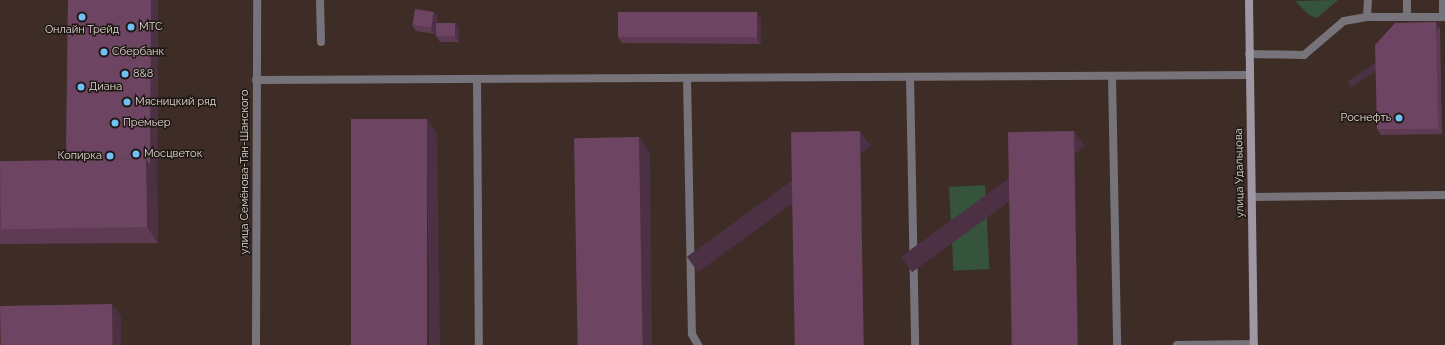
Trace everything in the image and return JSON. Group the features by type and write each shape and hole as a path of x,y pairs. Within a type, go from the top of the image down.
{"street":[{"name":"улица Семёнова-Тян-Шанского","path":"256,345 257,0"},
{"path":"320,0 320,42"},
{"name":"улица Удальцова","path":"1249,0 1254,344"},
{"path":"1367,17 1368,0"},
{"path":"1407,0 1407,17"},
{"path":"1249,54 1304,55 1344,21 1367,17 1443,17 1443,0"},
{"path":"256,80 1249,75"},
{"path":"1112,76 1117,345"},
{"path":"910,77 915,345"},
{"path":"687,78 692,334 698,345"},
{"path":"477,79 479,345"},
{"path":"1252,197 1445,195"},
{"path":"1177,345 1254,344"}],"green space":[{"path":"1338,0 1317,18 1309,15 1295,1"},
{"path":"985,185 989,269 953,271 949,187"}],"building":[{"name":"Премьер","path":"68,0 151,0 150,165 146,159 66,160"},
{"path":"415,9 434,12 431,28 412,25"},
{"path":"618,12 757,12 757,37 618,37"},
{"path":"1436,22 1438,129 1377,129 1375,45 1395,23"},
{"path":"436,23 455,23 455,36 436,36"},
{"path":"351,119 427,119 427,345 351,345"},
{"path":"860,131 864,345 795,345 791,132"},
{"path":"1074,131 1078,345 1012,345 1008,132"},
{"path":"639,137 643,345 578,345 574,138"},
{"path":"146,159 147,227 1,230 0,162"},
{"path":"112,304 113,345 1,345 0,306"}],"place":[{"name":"Онлайн Трейд","path":"82,17"},
{"name":"МТС","path":"131,27"},
{"name":"Сбербанк","path":"104,52"},
{"name":"8&8","path":"125,74"},
{"name":"Диана","path":"81,87"},
{"name":"Мясницкий ряд","path":"127,102"},
{"name":"Роснефть","path":"1399,118"},
{"name":"Премьер","path":"115,123"},
{"name":"Мосцветок","path":"136,154"},
{"name":"Копирка","path":"110,156"}]}
